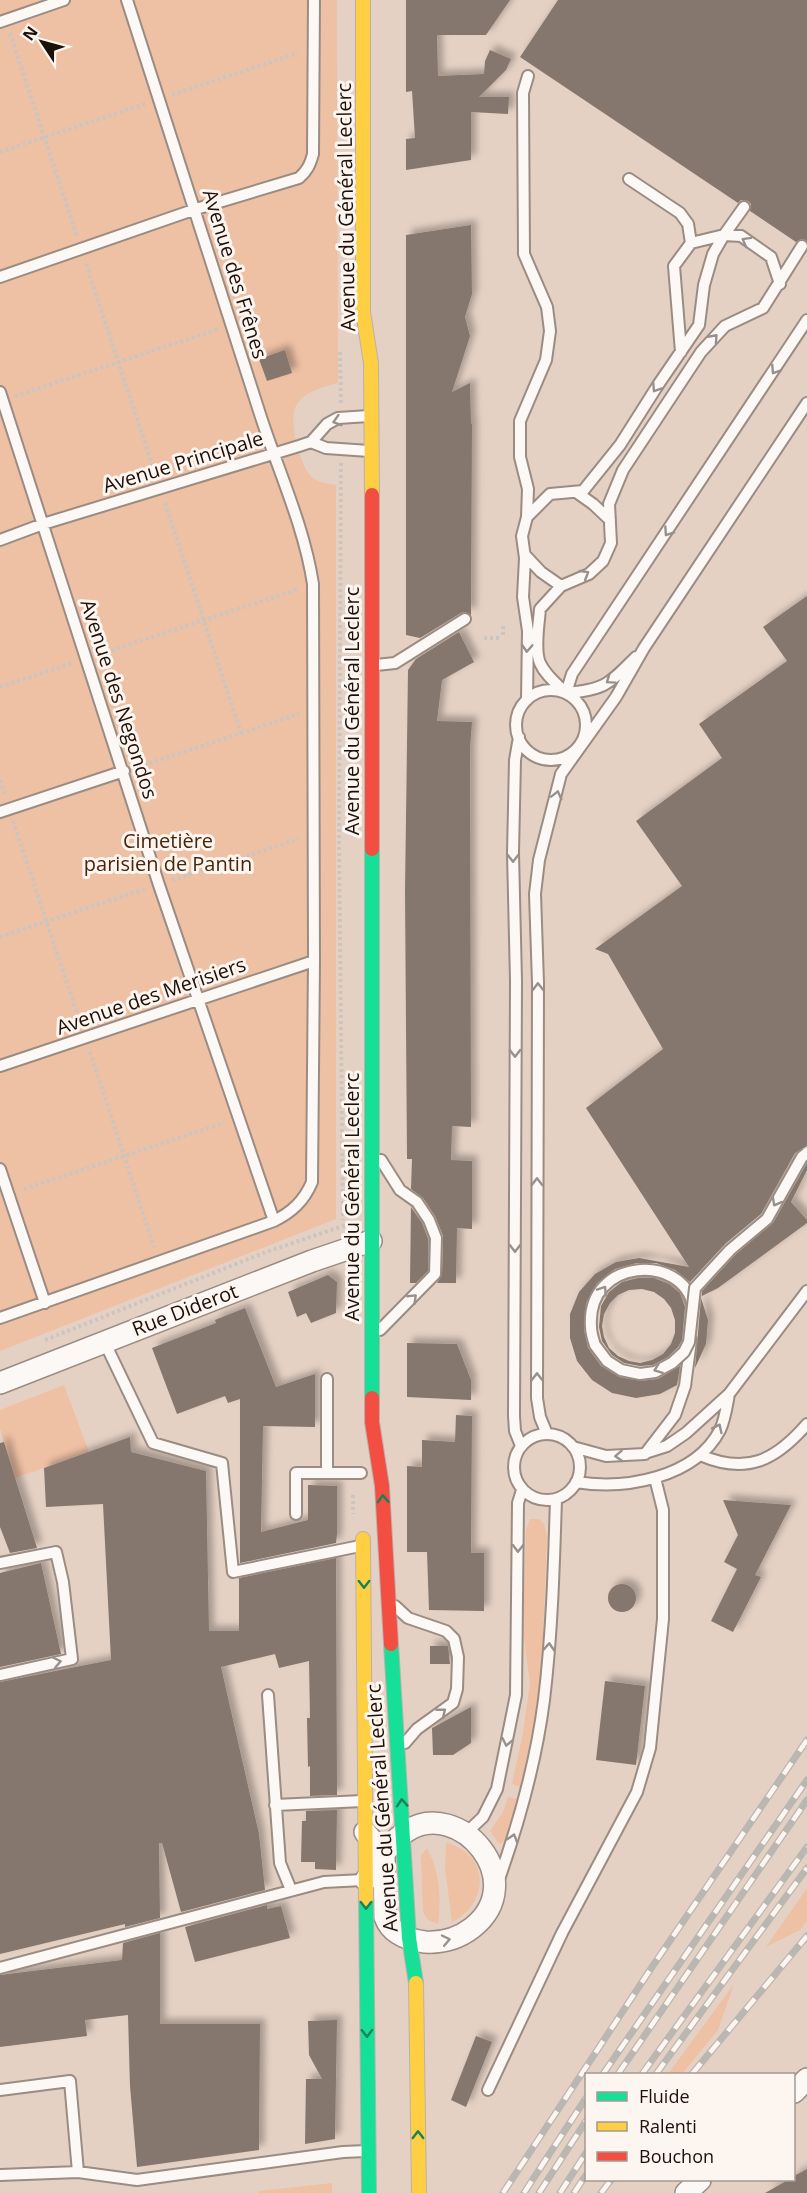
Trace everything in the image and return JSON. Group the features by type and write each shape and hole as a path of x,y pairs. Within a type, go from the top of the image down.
{"main road":[{"name":"Avenue du Général Leclerc","path":"363,0 363,312 371,363 372,416 372,1422 382,1486 409,1938 416,1964 419,2193"},
{"name":"Avenue du Général Leclerc","path":"361,1478 362,1455 372,1422"},
{"name":"Avenue du Général Leclerc","path":"363,1525 369,2193"}],"street":[{"name":"Rue Diderot","path":"0,1383 323,1257 371,1241"},
{"path":"365,1832 384,1855 385,1917 392,1930 420,1941 438,1942 465,1933 483,1918 494,1894 494,1876 483,1849 465,1834 436,1824 417,1825 404,1832 384,1855 366,1880"},
{"path":"795,2091 807,2079"},
{"path":"686,2193 699,2181"}],"lane":[{"path":"3,21 64,0"},
{"name":"Avenue des Frênes","path":"0,1318 273,1221 289,1213 298,1204 312,1182 314,709 313,584 309,558 272,453 196,209 127,0"},
{"path":"0,277 196,209 299,178 310,165 313,154 314,0"},
{"path":"527,700 525,679 528,631 523,597 525,555 522,536 527,517 528,489 520,457 520,421 546,360 550,331 547,307 524,254 523,93 528,76"},
{"path":"629,179 680,213 688,224 691,243"},
{"path":"527,517 550,494 583,491 620,445 699,325 704,285 713,254 744,207"},
{"path":"681,352 674,266 691,243 724,235 741,236 771,257 780,284"},
{"path":"547,1434 540,1417 537,1398 538,982 535,894 539,860 561,774 581,743 586,732 586,720 583,709 576,699 566,693 548,675 540,663 538,654 540,609 561,586 589,574 603,561 611,543 609,504 622,470 701,352 725,326 763,308 802,246"},
{"path":"566,693 572,674 807,320"},
{"name":"Avenue des Negondos","path":"1,396 159,885 273,1221"},
{"path":"519,737 524,747 543,759 553,760 574,752 622,689 644,648 807,403"},
{"path":"341,418 372,416"},
{"name":"Avenue Principale","path":"0,540 43,524 311,442 327,424 341,418"},
{"path":"311,442 326,448 372,452"},
{"path":"576,492 610,520"},
{"path":"525,555 541,572 561,586"},
{"path":"372,666 395,663 465,619"},
{"path":"521,1446 515,1431 514,1416 516,981 513,853 515,759 519,737 517,717 527,700 545,690 566,693 592,691 608,683 644,648"},
{"path":"0,812 124,771"},
{"name":"Avenue des Merisiers","path":"0,1066 314,961"},
{"path":"372,1147 400,1190 417,1202 429,1220 436,1238 435,1274 372,1339"},
{"path":"645,1454 675,1415 685,1386 691,1342 693,1308 692,1298 682,1285 668,1276 652,1270 637,1269 619,1274 607,1282 599,1294 593,1310 591,1326 595,1345 607,1361 621,1370 640,1374 655,1372 672,1364 684,1352 689,1342 692,1328 695,1288 730,1250 767,1219 802,1157 807,1153"},
{"path":"0,1169 45,1303"},
{"path":"573,1447 579,1462 576,1482 570,1491 556,1499 541,1500 522,1490 517,1481 514,1466 516,1455 521,1446 532,1437 547,1434 561,1437 573,1447 606,1456 645,1454 667,1446 686,1433 729,1394 807,1291"},
{"path":"104,1341 153,1443 222,1463 233,1572 363,1545"},
{"path":"327,1379 327,1472"},
{"path":"576,1482 603,1485 627,1484 655,1478 685,1466 700,1455 720,1429 729,1394"},
{"path":"700,1455 715,1462 732,1465 754,1463 780,1449 807,1424"},
{"path":"296,1514 296,1473 327,1472 361,1478"},
{"path":"488,2090 562,1933 637,1792 650,1748 663,1619 663,1510 655,1478"},
{"path":"465,1834 483,1817 497,1789 516,1695 518,1503 522,1490"},
{"path":"494,1894 526,1796 544,1703 549,1657 556,1499"},
{"path":"0,1563 56,1552 63,1582 72,1659 0,1675"},
{"path":"388,1600 408,1618 446,1631 454,1639 458,1657 457,1689 453,1703 417,1729 398,1750"},
{"path":"268,1695 280,1863 291,1890"},
{"path":"275,1805 366,1801"},
{"path":"0,1968 324,1882 366,1880"},
{"path":"0,2090 70,2081 78,2172"},
{"path":"0,2175 78,2172 137,2180 343,2152 369,2151"}],"path":[{"path":"3,21 119,362 241,733"},
{"path":"1,396 119,362 232,325"},
{"path":"340,340 341,418"},
{"path":"341,450 339,1010 343,1234"},
{"path":"0,687 313,584"},
{"path":"483,638 501,636 503,625"},
{"path":"124,771 314,709"},
{"path":"8,1194 239,1118"},
{"path":"43,1341 266,1252 371,1219"}],"green space":[{"name":"Cimetière parisien de Pantin","path":"0,0 337,0 338,383 315,390 305,396 297,404 293,419 296,441 306,469 316,480 336,485 336,1219 0,1351"},
{"path":"64,1385 89,1452 15,1478 0,1429 0,1410"},
{"path":"530,1519 539,1519 544,1524 547,1536 542,1664 535,1717 521,1787 512,1784 523,1733 530,1683 523,1630 526,1530"},
{"path":"508,1797 517,1799 505,1839 499,1844 490,1831 503,1812"},
{"path":"446,1843 460,1848 471,1857 480,1879 473,1903 464,1914 452,1922 445,1868"},
{"path":"427,1848 439,1884 438,1924 428,1920 423,1912 421,1855"},
{"path":"807,1888 807,1921 800,1930 766,1947"},
{"path":"734,1984 718,2030 683,2073 669,2073"},
{"path":"332,2183 332,2193 257,2193 259,2191"}],"building":[{"path":"406,0 510,0 486,35 437,35 438,76 484,74 485,61 490,50 511,59 506,70 479,97 509,97 508,114 471,112 471,160 406,170 406,139 415,138 412,91 406,92"},
{"path":"558,0 807,0 807,241 802,239 796,242 750,211 751,204 748,201 741,200 738,203 520,57"},
{"path":"471,225 472,294 465,317 470,336 452,392 470,383 472,423 471,615 461,613 420,638 406,635 406,235"},
{"path":"285,350 292,373 267,381 259,359"},
{"path":"807,596 807,1146 795,1153 761,1214 725,1244 690,1282 675,1270 656,1263 637,1263 615,1269 597,1283 586,1303 584,1330 588,1348 601,1366 619,1377 641,1381 658,1379 680,1366 677,1385 660,1394 636,1398 612,1393 592,1380 577,1361 570,1338 570,1314 579,1292 595,1274 616,1262 639,1258 689,1267 586,1108 663,1049 608,954 595,949 682,886 636,821 722,758 699,724 787,661 763,627"},
{"path":"459,632 474,662 442,680 437,721 472,722 470,748 471,1127 452,1126 451,1160 472,1161 472,1229 457,1228 456,1283 437,1283 442,1274 443,1236 435,1216 423,1198 411,1189 412,1159 407,1159 405,892 408,670 416,659"},
{"path":"807,1163 807,1170 791,1202 807,1220 807,1223 718,1288 702,1296 702,1291 735,1255 773,1223"},
{"path":"411,1207 422,1223 428,1239 428,1271 416,1283 410,1283"},
{"path":"328,1275 337,1282 336,1313 311,1323 306,1313 297,1317 288,1292"},
{"path":"638,1278 654,1278 669,1284 680,1293 685,1307 682,1340 668,1357 653,1365 640,1366 624,1363 612,1355 602,1341 599,1327 601,1306 609,1292 622,1282","holes":["642,1289 654,1292 671,1308 675,1320 675,1333 671,1344 663,1354 640,1363 618,1356 609,1348 602,1326 604,1314 610,1303 618,1295 629,1290"]},
{"path":"701,1298 708,1320 706,1344 695,1368"},
{"path":"245,1308 276,1387 315,1374 315,1427 263,1426 261,1532 308,1520 308,1485 337,1486 337,1534 336,1543 240,1563 240,1399 228,1403 225,1396 177,1414 152,1348 216,1323 215,1320"},
{"path":"407,1343 457,1344 471,1380 471,1400 407,1397"},
{"path":"456,1415 472,1416 471,1553 484,1553 484,1611 429,1610 427,1552 407,1552 407,1466 422,1467 422,1440 455,1442"},
{"path":"130,1437 131,1452 206,1471 209,1631 239,1631 239,1578 336,1558 337,1795 310,1796 307,1718 310,1718 309,1661 279,1668 275,1654 221,1667 259,1834 265,1890 181,1912 162,1843 159,1843 160,1918 125,1927 125,1924 0,1954 0,1682 111,1660 103,1504 46,1507 44,1468"},
{"path":"4,1442 37,1548 10,1553 0,1527 0,1443"},
{"path":"723,1500 791,1505 755,1575 761,1577 733,1632 711,1621 737,1569 724,1562 738,1535"},
{"path":"41,1563 61,1654 0,1667 0,1573"},
{"path":"622,1584 632,1588 636,1598 632,1608 622,1612 612,1608 608,1598 612,1588"},
{"path":"430,1646 448,1646 450,1664 430,1664"},
{"path":"605,1681 645,1686 636,1765 596,1760"},
{"path":"471,1707 471,1743 453,1755 433,1755 432,1728"},
{"path":"337,1810 336,1870 315,1869 315,1862 301,1862 302,1821 306,1821 306,1811"},
{"path":"267,1905 267,1909 281,1906 290,1938 195,1962 185,1927"},
{"path":"160,1933 160,2024 260,2024 259,2150 137,2167 130,2086 128,2015 85,2020 87,2036 0,2047 0,1975 122,1960 123,1943"},
{"path":"337,2020 335,2139 305,2144 306,2079 322,2079 309,2055 308,2021"},
{"path":"476,2036 492,2042 466,2107 451,2100"},
{"path":"807,2169 807,2193 765,2193 786,2181 795,2181 795,2175"}],"railway":[{"path":"503,2193 652,1967 807,1740"},
{"path":"604,2073 807,1780"},
{"path":"619,2073 807,1800"},
{"path":"643,2073 807,1847"},
{"path":"657,2073 807,1868"},
{"path":"693,2073 807,1936"},
{"path":"524,2193 585,2100"},
{"path":"539,2193 585,2123"},
{"path":"560,2193 585,2155"},
{"path":"574,2193 585,2176"},
{"path":"601,2193 610,2181"}],"traffic: fast":[{"path":"372,849 372,1398"},
{"path":"391,1644 409,1938 416,1983"},
{"path":"366,1899 369,2193"}],"traffic: slow":[{"path":"363,0 363,312 371,363 372,495"},
{"path":"363,1539 366,1899"},
{"path":"416,1983 419,2193"}],"traffic: jam":[{"path":"372,495 372,849"},
{"path":"372,1398 372,1422 382,1486 391,1644"}]}
